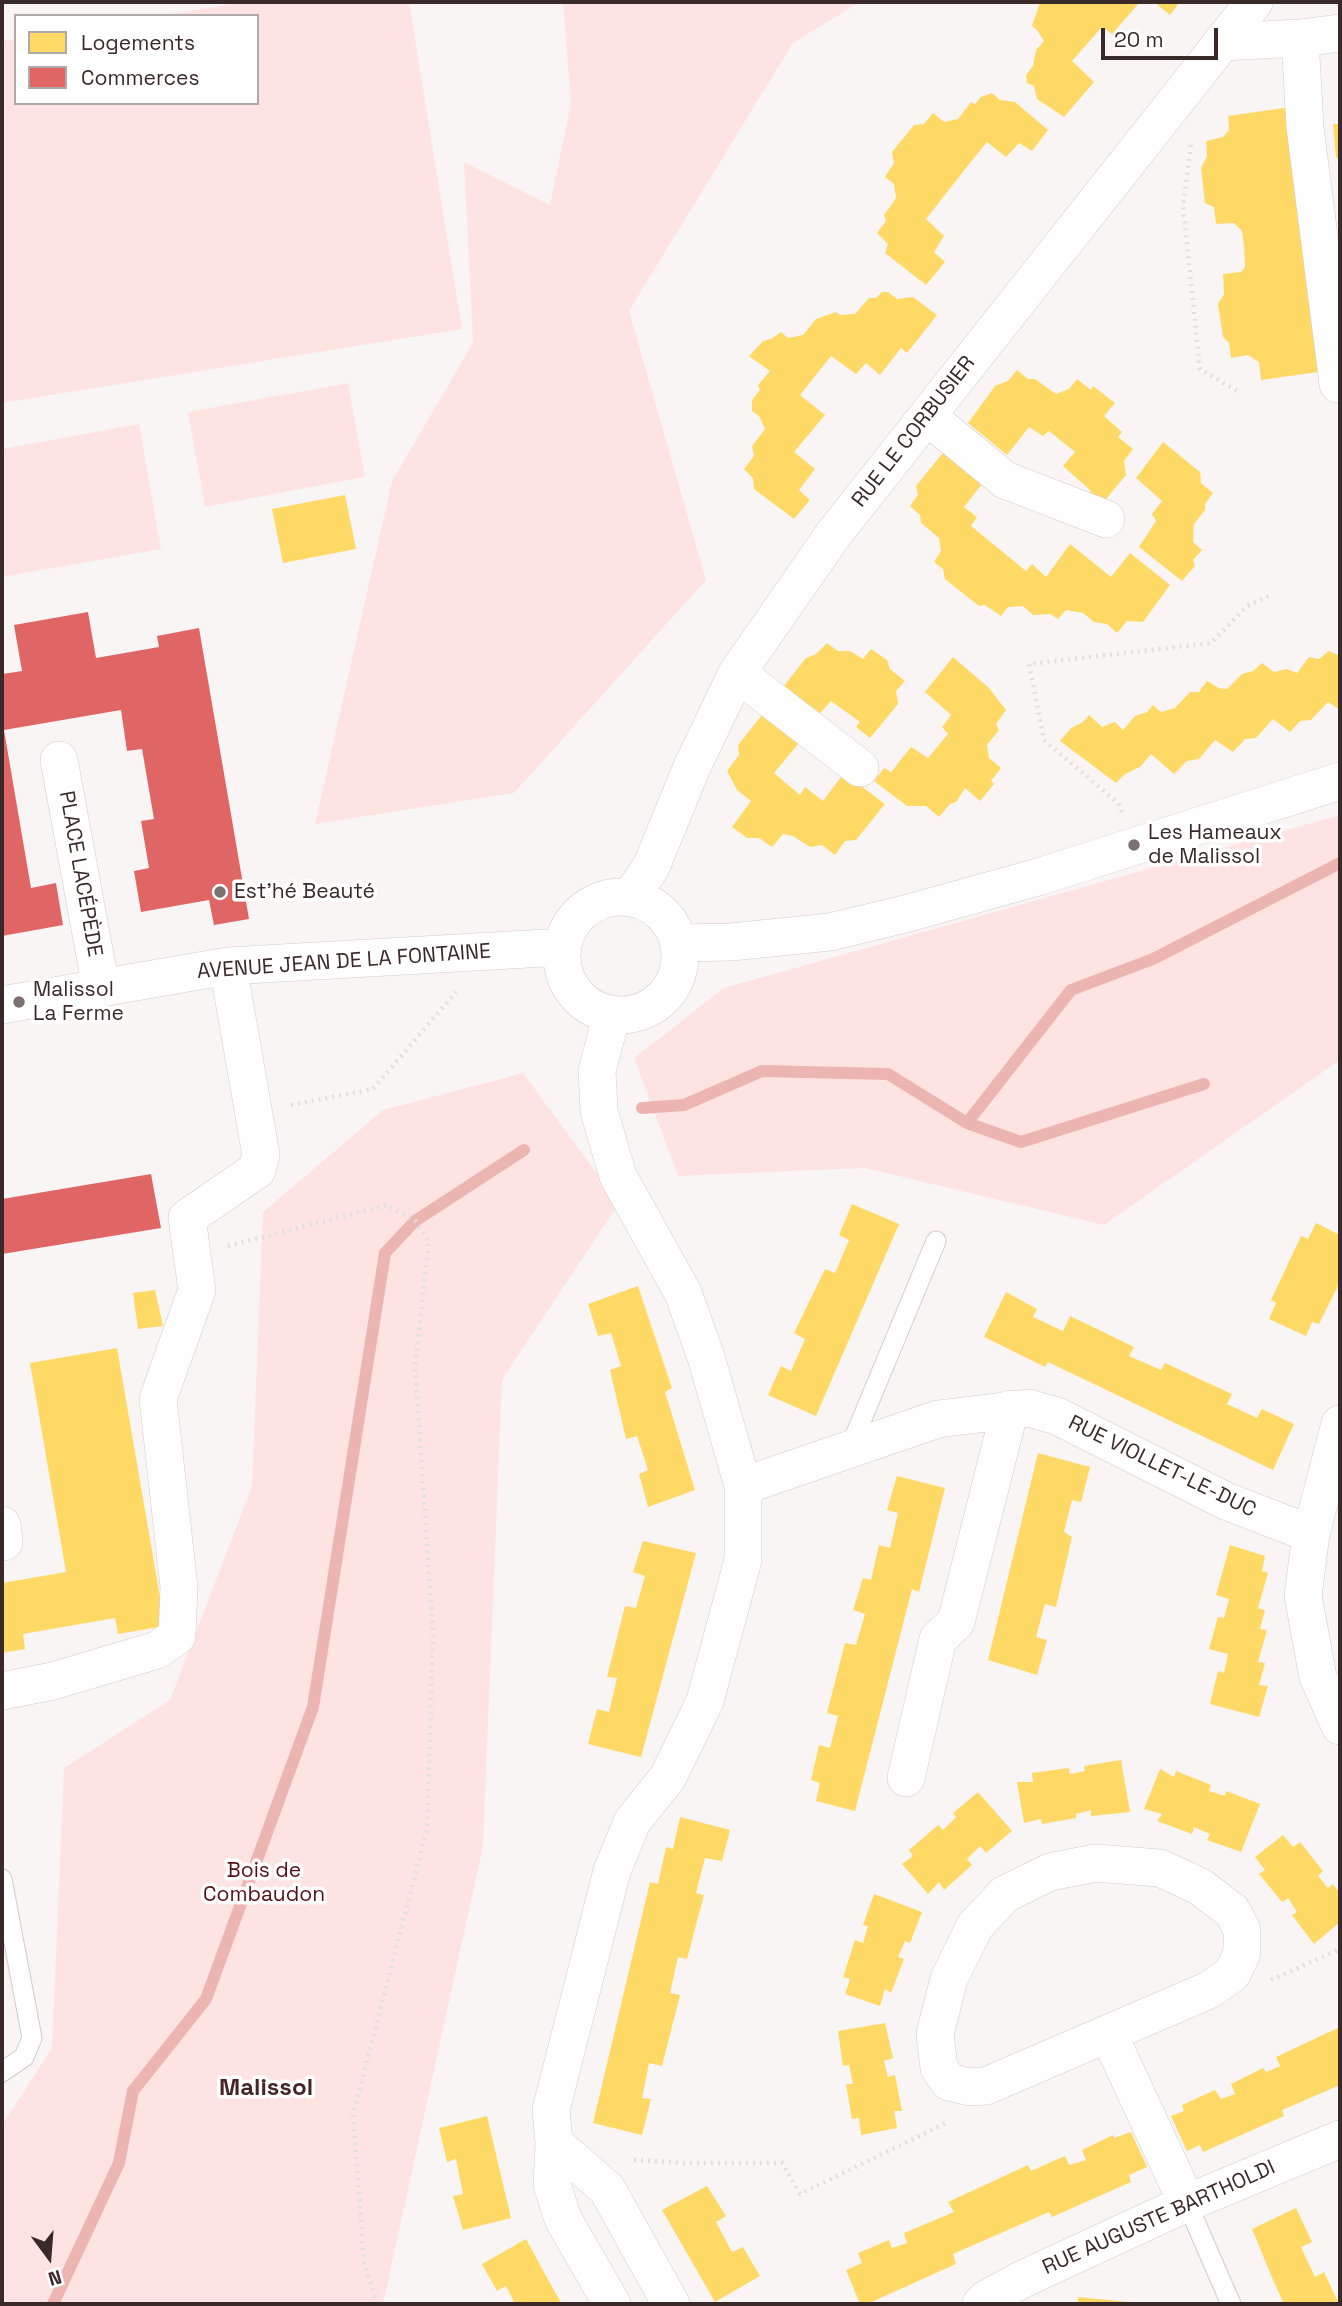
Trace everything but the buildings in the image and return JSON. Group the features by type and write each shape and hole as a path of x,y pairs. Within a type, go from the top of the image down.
{"street":[{"name":"RUE LE CORBUSIER","path":"630,898 651,867 692,767 737,673 833,535 1254,2"},
{"path":"1222,42 1340,33"},
{"path":"1300,38 1305,127 1340,384"},
{"path":"927,416 1004,480 1106,519"},
{"path":"737,673 860,768"},
{"name":"PLACE LACÉPÈDE","path":"59,760 101,988"},
{"path":"679,943 731,942 830,932 1038,877 1340,781"},
{"path":"615,898 630,898 657,909 667,919 679,943 679,967 667,993 649,1008 638,1012 612,1014 597,1010 580,998 568,982 563,965 563,947 572,924 593,905 615,898"},
{"name":"AVENUE JEAN DE LA FONTAINE","path":"2,1005 228,967 563,947"},
{"path":"2,1691 53,1681 157,1650 177,1636 179,1587 158,1399 197,1290 187,1218 257,1170 261,1155 228,967"},
{"path":"611,2304 563,2219 552,2185 554,2143 551,2110 612,1871 632,1822 668,1777 705,1701 743,1560 743,1486 706,1357 683,1293 618,1176 599,1111 597,1071 612,1014"},
{"name":"RUE VIOLLET-LE-DUC","path":"743,1486 938,1419 1029,1408 1057,1416 1226,1500 1311,1534"},
{"path":"906,1778 938,1639 956,1622 1010,1409"},
{"path":"1340,1424 1311,1534 1303,1596 1318,1677 1340,1726"},
{"path":"2,1525 2,1542"},
{"path":"1095,1863 1160,1868 1199,1885 1231,1911 1242,1930 1242,1953 1232,1974 1209,1990 986,2086 970,2087 949,2082 939,2068 935,2034 949,1979 975,1926 1005,1894 1050,1872 1095,1863"},
{"path":"1109,2035 1187,2203"},
{"name":"RUE AUGUSTE BARTHOLDI","path":"981,2304 1023,2279 1187,2203 1340,2139"},
{"path":"554,2143 607,2189 671,2304"}],"lane":[{"path":"849,1450 936,1241"},
{"path":"2,1879 32,2038 24,2057 2,2072"},
{"path":"1187,2203 1231,2304"}],"path":[{"path":"1192,138 1183,206 1200,369 1237,391"},
{"path":"1134,845 1118,803 1044,740 1029,664 1211,643 1247,606 1269,596"},
{"path":"254,1113 373,1089 456,992 460,952"},
{"path":"192,1255 387,1205 415,1221 429,1241 415,1366 433,1635 427,1829 353,2115 364,2263 378,2304"},
{"path":"1232,1974 1273,1980 1340,1949"},
{"path":"624,2155 635,2160 683,2164 782,2163 800,2194 933,2131 975,2106 986,2086"}],"green space":[{"path":"245,2 409,2 462,329 2,403 2,41 14,39 14,105 259,105 259,14 170,14"},
{"path":"563,2 860,2 793,43 629,311 706,580 514,793 315,824 392,481 473,343 464,162 550,205 571,103"},
{"path":"348,383 365,477 205,507 188,412"},
{"path":"139,424 161,549 2,577 2,449"},
{"path":"1340,815 1340,1060 1104,1225 865,1168 678,1176 634,1058 724,988"},
{"name":"Bois de Combaudon","path":"523,1073 619,1203 502,1380 483,1846 383,2304 2,2304 2,2125 52,2048 64,1768 170,1700 252,1486 263,1212 383,1110"}],"waterway":[{"path":"642,1108 684,1105 762,1071 888,1074 967,1123 1071,990 1153,959 1340,863"},
{"path":"967,1123 1021,1142 1204,1084"},
{"path":"53,2304 119,2163 133,2091 206,1999 313,1707 385,1253 415,1221 524,1150"}],"place":[{"name":"Les Hameaux de Malissol","path":"1134,845"},
{"name":"Est'hé Beauté","path":"220,892"},
{"name":"Malissol La Ferme","path":"19,1002"}],"district":[{"name":"Malissol","path":"266,2088"}]}
